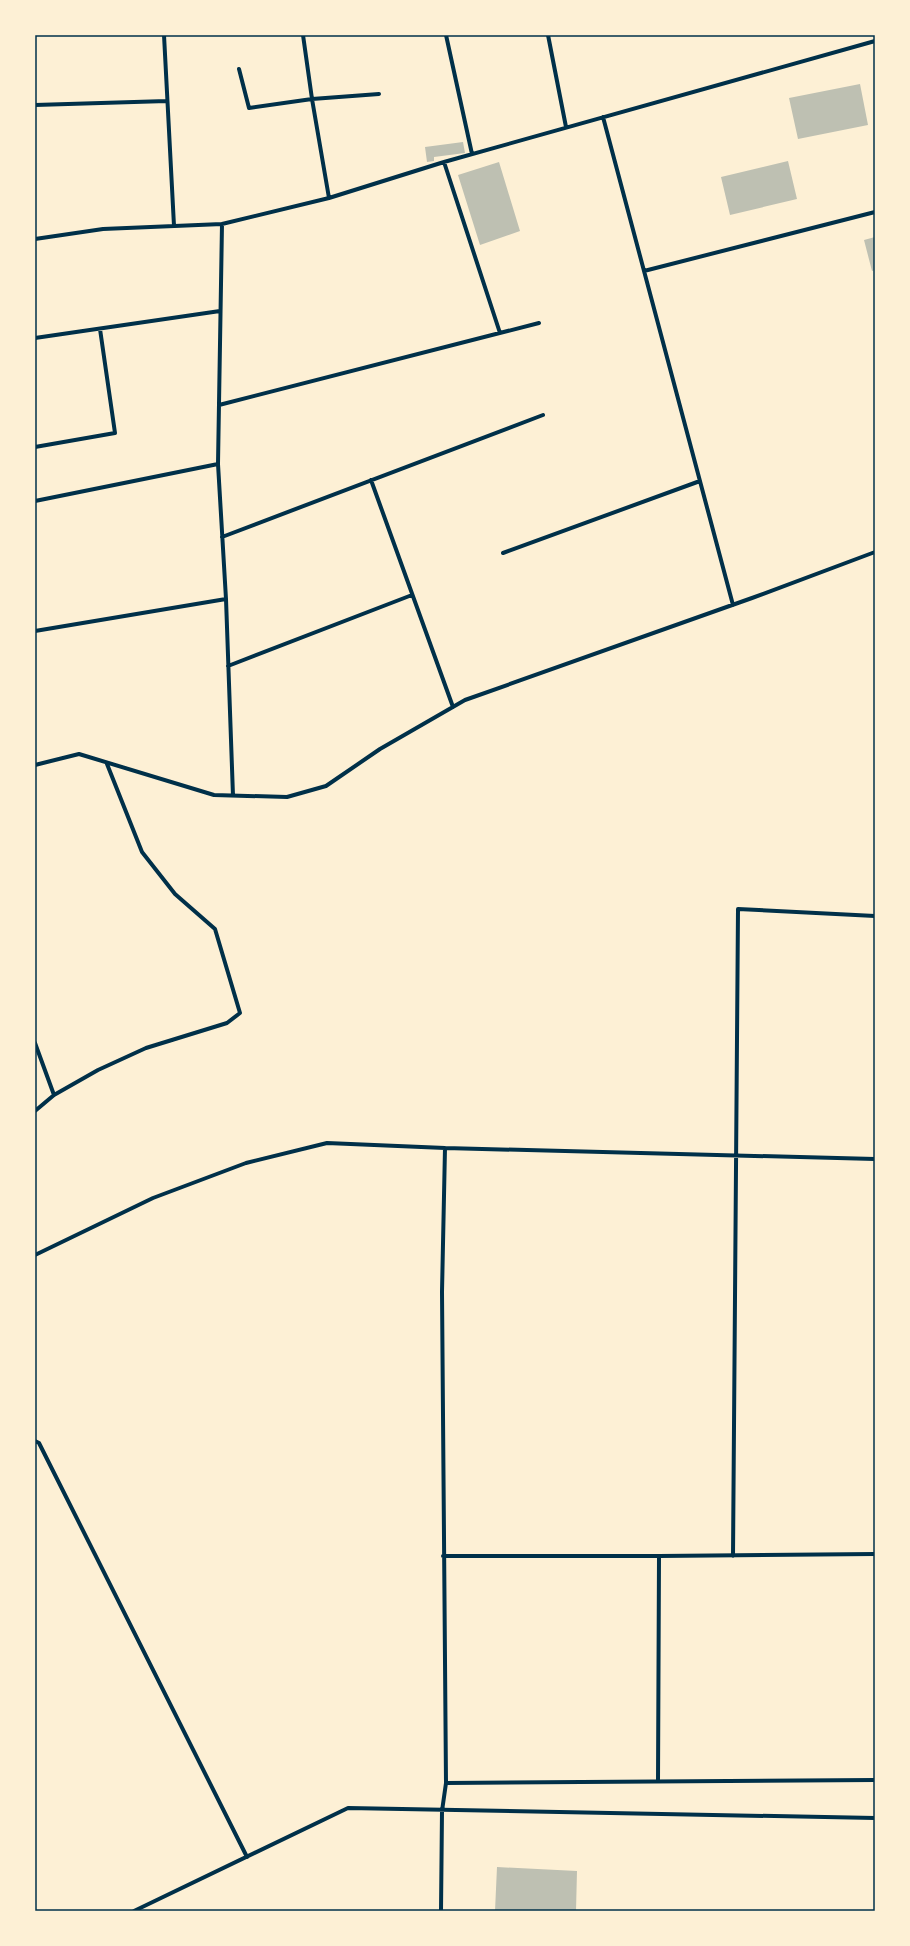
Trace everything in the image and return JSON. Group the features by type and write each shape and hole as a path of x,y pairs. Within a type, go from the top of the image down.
{"street":[{"path":"164,35 174,226"},
{"path":"303,35 329,198"},
{"path":"446,35 472,154"},
{"path":"548,35 566,127"},
{"path":"35,239 103,229 222,224 329,198 444,162 875,41"},
{"path":"239,69 249,108 312,99 379,94"},
{"path":"35,105 167,101"},
{"path":"603,117 733,605"},
{"path":"444,162 500,333"},
{"path":"644,271 875,212"},
{"path":"222,224 218,464 226,599 233,796"},
{"path":"35,338 220,311"},
{"path":"219,405 539,323"},
{"path":"35,447 114,433 100,329"},
{"path":"222,537 543,415"},
{"path":"35,501 218,464"},
{"path":"372,480 453,707"},
{"path":"503,553 700,481"},
{"path":"35,765 79,754 107,764 214,795 287,797 326,786 380,749 472,697 733,605 875,552"},
{"path":"228,666 412,595"},
{"path":"35,631 226,599"},
{"path":"35,1112 54,1095 98,1070 146,1048 227,1023 240,1013 215,929 175,894 142,852 107,764"},
{"path":"734,1556 738,909 875,916"},
{"path":"35,1043 54,1095"},
{"path":"35,1255 153,1198 246,1163 327,1143 445,1148 875,1159"},
{"path":"441,1911 442,1811 446,1783 442,1292 445,1148"},
{"path":"35,1441 38,1443 247,1857"},
{"path":"443,1556 734,1556 875,1554"},
{"path":"658,1781 659,1556"},
{"path":"446,1783 875,1780"},
{"path":"134,1911 348,1808 442,1811 875,1818"}],"building":[{"path":"860,84 868,125 798,139 789,98"},
{"path":"463,142 465,153 434,157 434,161 427,162 425,147"},
{"path":"788,161 797,199 730,215 721,177"},
{"path":"499,162 520,231 480,245 458,175"},
{"path":"875,237 875,270 872,271 864,240"},
{"path":"497,1867 577,1871 576,1911 495,1911"}]}
